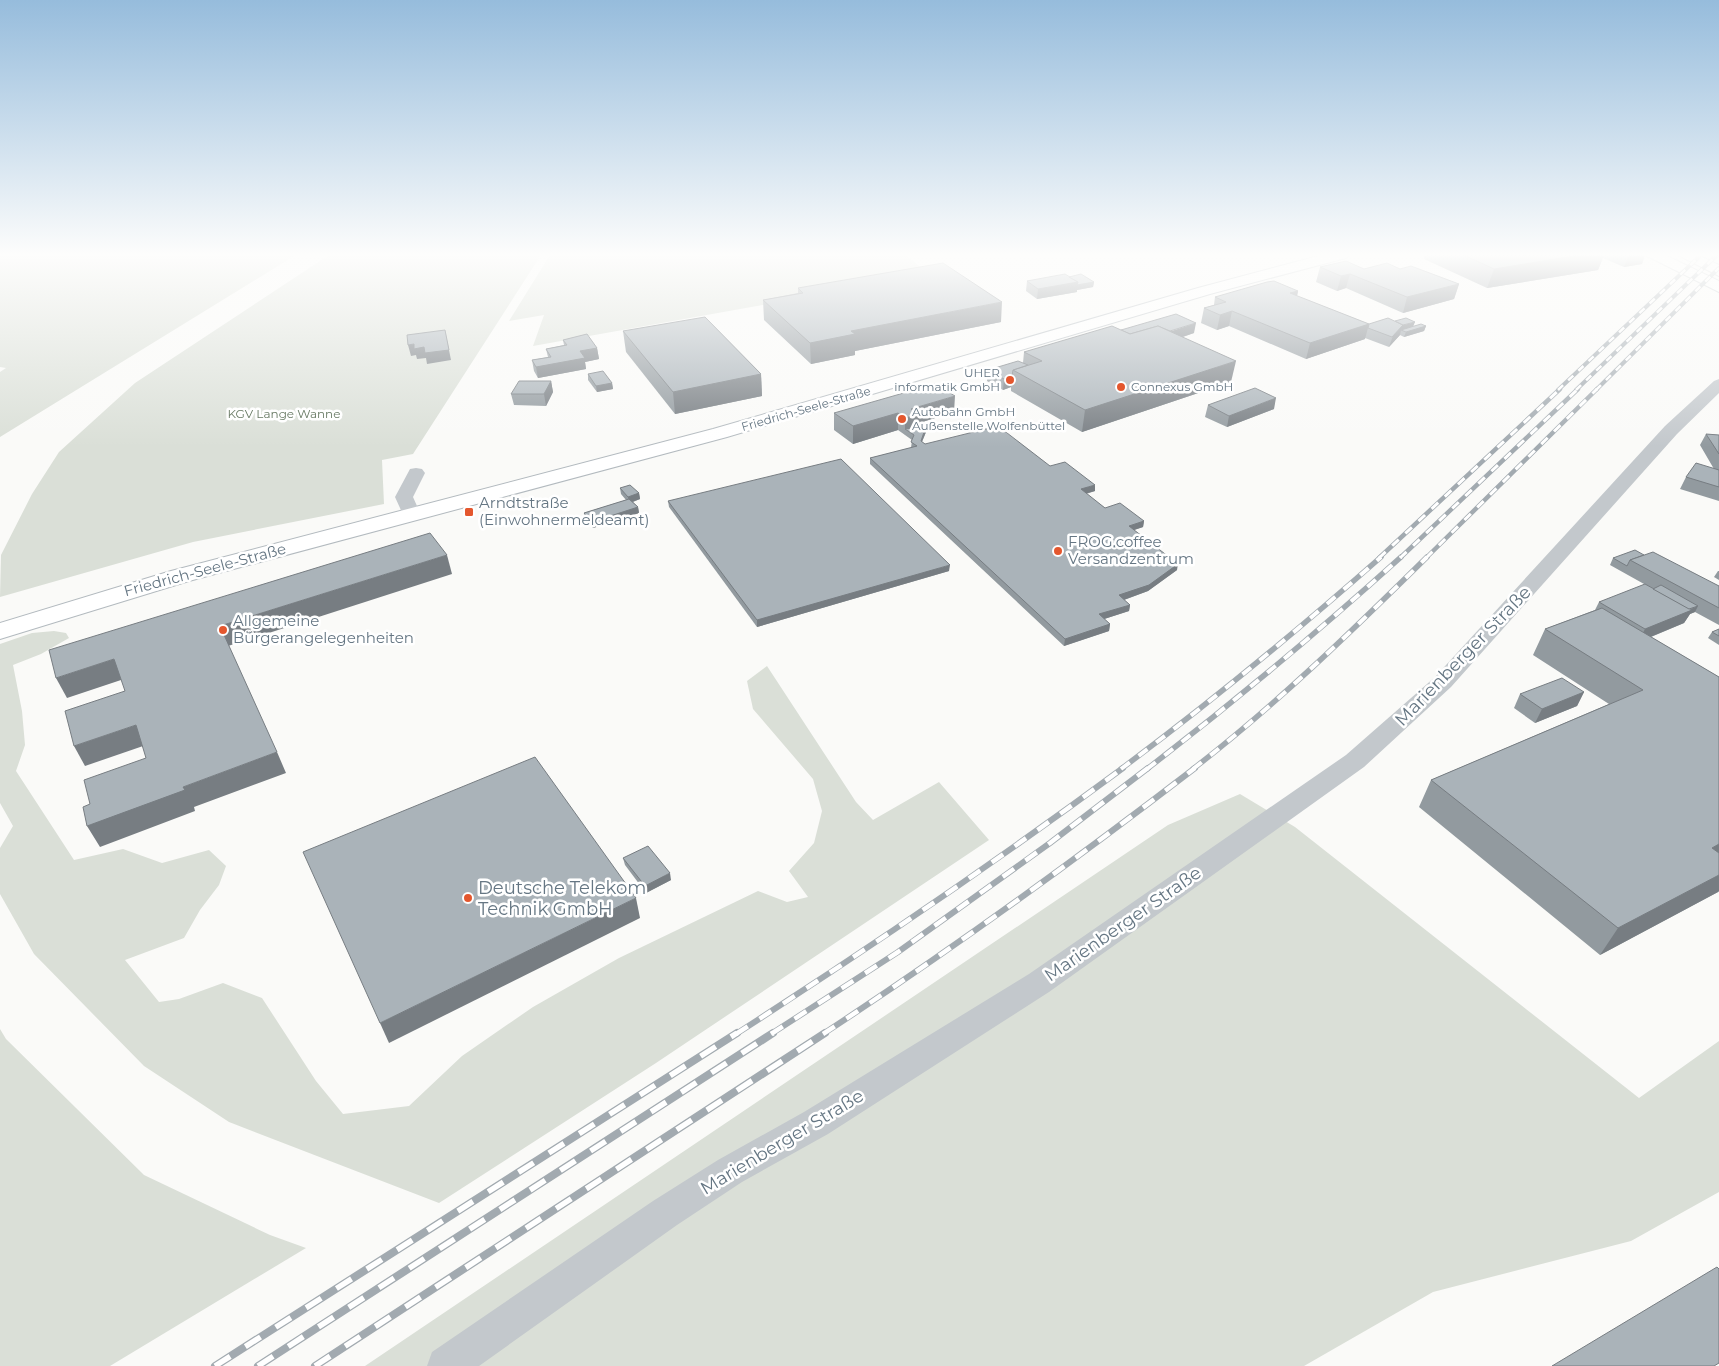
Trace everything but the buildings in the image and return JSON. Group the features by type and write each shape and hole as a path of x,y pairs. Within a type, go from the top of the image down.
{"main road":[{"name":"Friedrich-Seele-Straße","path":"6,629 188,574 729,431 1110,319"}],"street":[{"name":"Marienberger Straße","path":"446,1366 590,1264 730,1171 816,1123 1039,982 1143,912 1355,761 1443,682 1671,430 1719,384"},
{"path":"412,516 404,497 416,473"}],"green space":[{"path":"0,319 192,319 0,437 0,372 6,368 0,367"},
{"name":"KGV Lange Wanne","path":"232,319 500,319 413,454 382,460 384,504 193,542 0,597 1,555 32,494 59,452 135,383"},
{"path":"543,319 686,319 533,346"},
{"path":"54,631 66,633 69,638 41,654 13,665 22,711 25,745 16,771 74,860 123,849 162,863 209,850 226,866 219,885 200,910 184,938 125,960 159,1002 179,999 223,983 262,998 316,1081 343,1114 409,1106 462,1056 533,1007 619,958 758,891 787,902 808,897 789,871 814,843 822,811 813,779 753,709 747,681 767,666 856,802 873,820 939,782 989,840 656,1063 439,1203 229,1122 144,1066 34,954 0,894 0,848 13,826 0,803 0,644 32,633"},
{"path":"1240,794 1295,827 1639,1098 1719,1041 1719,1192 1631,1241 1433,1292 1304,1366 365,1366 1168,825"},
{"path":"0,1029 6,1039 144,1175 270,1235 306,1248 110,1366 0,1366"}],"railway":[{"path":"1558,390 1633,319"},
{"path":"1576,390 1650,319"},
{"path":"1596,390 1668,319"},
{"path":"1379,558 1560,389"},
{"path":"1400,558 1578,389"},
{"path":"1426,558 1597,389"},
{"path":"1121,769 1253,666 1381,557"},
{"path":"1147,769 1276,666 1401,557"},
{"path":"1193,769 1284,693 1427,557"},
{"path":"736,1034 932,904 1123,768"},
{"path":"771,1034 898,952 1050,843 1148,768"},
{"path":"823,1034 1012,904 1195,768"},
{"path":"215,1366 737,1033"},
{"path":"258,1366 773,1033"},
{"path":"315,1366 825,1033"}],"place":[{"name":"UHER informatik GmbH","path":"1010,380"},
{"name":"Connexus GmbH","path":"1121,387"},
{"name":"Autobahn GmbH Außenstelle Wolfenbüttel","path":"902,419"},
{"name":"Arndtstraße (Einwohnermeldeamt)","path":"469,512"},
{"name":"FROG.coffee Versandzentrum","path":"1058,551"},
{"name":"Allgemeine Bürgerangelegenheiten","path":"223,630"},
{"name":"Deutsche Telekom Technik GmbH","path":"468,898"}]}
